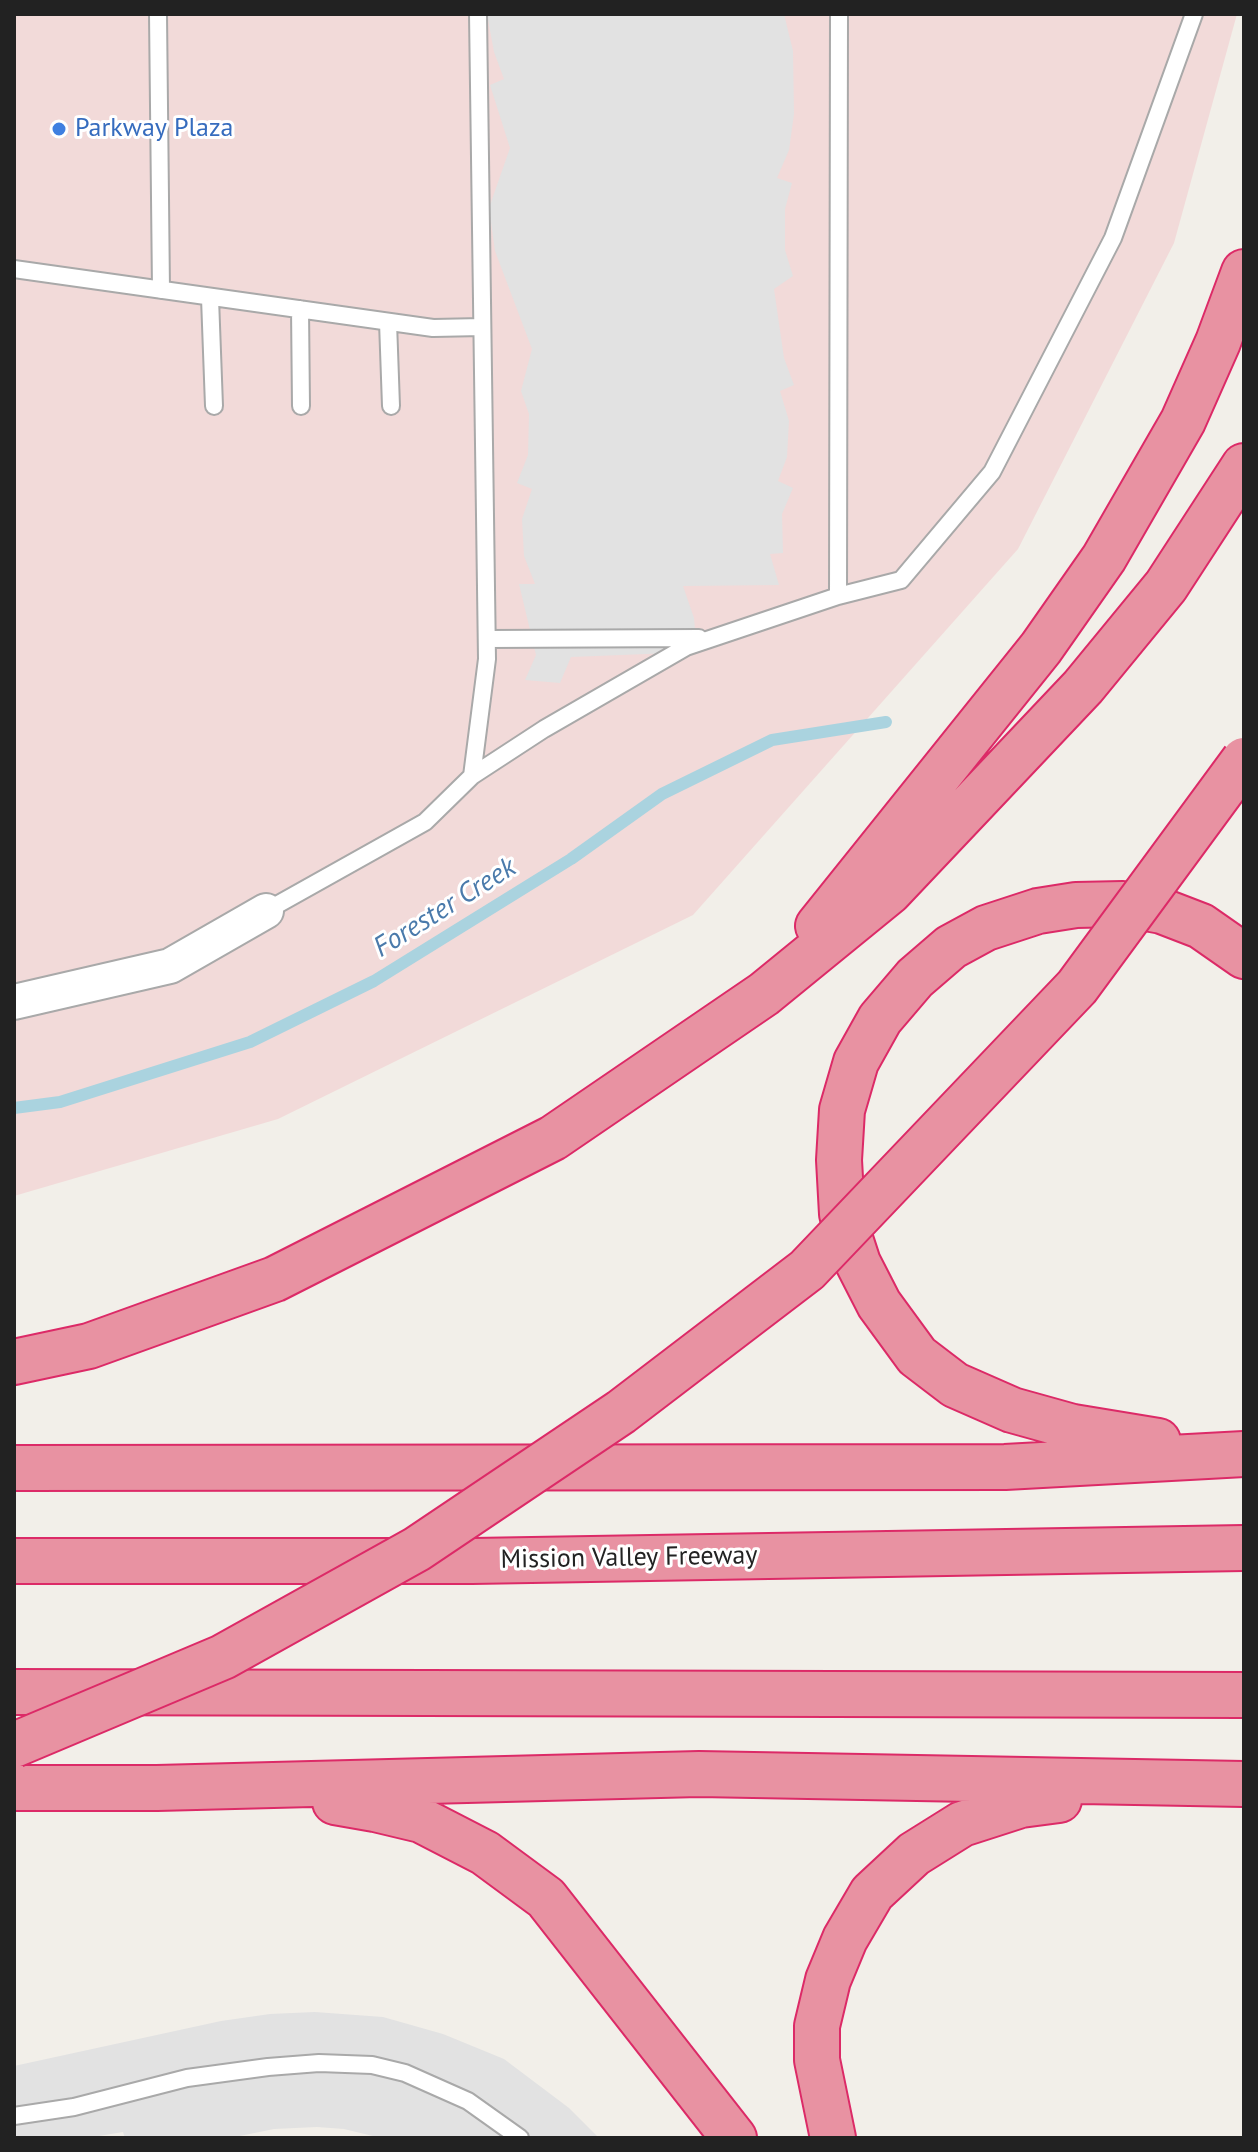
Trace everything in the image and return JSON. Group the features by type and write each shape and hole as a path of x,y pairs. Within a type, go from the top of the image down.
{"highway":[{"path":"764,994 1041,648 1104,558 1183,421 1218,342 1244,272"},
{"path":"14,1362 89,1346 275,1279 553,1138 764,994 889,892 1083,687 1166,586 1244,466"},
{"path":"14,1745 223,1657 417,1549 621,1412 807,1270 1077,987 1244,760"},
{"path":"1244,956 1201,926 1162,911 1123,904 1076,905 1038,911 986,928 951,947 915,978 880,1019 856,1062 842,1110 839,1160 842,1214 858,1263 879,1304 917,1356 955,1385 1012,1410 1073,1427 1244,1454"},
{"path":"14,1468 1005,1467 1244,1454"},
{"name":"Mission Valley Freeway","path":"14,1561 472,1561 1244,1548"},
{"path":"14,1692 1244,1695"},
{"path":"14,1788 157,1788 699,1774 1244,1784"},
{"path":"833,2138 817,2060 817,2026 828,1980 839,1953 872,1893 914,1854 962,1824 1021,1805 1181,1784"},
{"path":"157,1788 327,1801 375,1809 421,1820 485,1853 546,1898 734,2138"}],"street":[{"path":"14,1002 170,966 266,911"}],"lane":[{"path":"158,14 161,290"},
{"path":"472,776 487,659 478,14"},
{"path":"838,596 839,14"},
{"path":"266,911 425,822 472,776 544,729 686,647 838,596 901,580 992,472 1113,238 1194,14"},
{"path":"14,269 433,328 482,327"},
{"path":"210,298 214,406"},
{"path":"300,309 301,406"},
{"path":"388,322 391,406"},
{"path":"487,639 713,638"},
{"path":"14,2116 74,2107 201,2076 319,2063 359,2064 405,2073 468,2101 520,2138"}],"shaded area":[{"path":"14,14 1237,14 1174,243 1018,549 693,915 278,1119 14,1196"},
{"path":"487,14 784,14 793,51 794,114 789,150 777,178 792,183 785,209 785,250 793,276 774,289 784,358 794,385 780,391 789,421 787,457 778,481 793,488 782,514 783,553 770,554 779,585 683,586 694,618 697,652 571,657 560,683 525,680 536,655 519,584 535,584 524,556 522,519 532,489 517,483 528,455 529,414 521,391 532,349 495,251 489,208 510,148 490,85 504,79 494,52"},
{"path":"315,2012 383,2017 443,2034 504,2059 569,2108 599,2138 381,2138 344,2129 317,2127 274,2129 230,2138 125,2138 123,2132 87,2138 14,2138 14,2066 221,2021"}],"waterway":[{"name":"Forester Creek","path":"14,1108 60,1102 250,1042 374,981 571,859 662,794 772,740 886,722"}],"place":[{"name":"Parkway Plaza","path":"59,129"}]}
